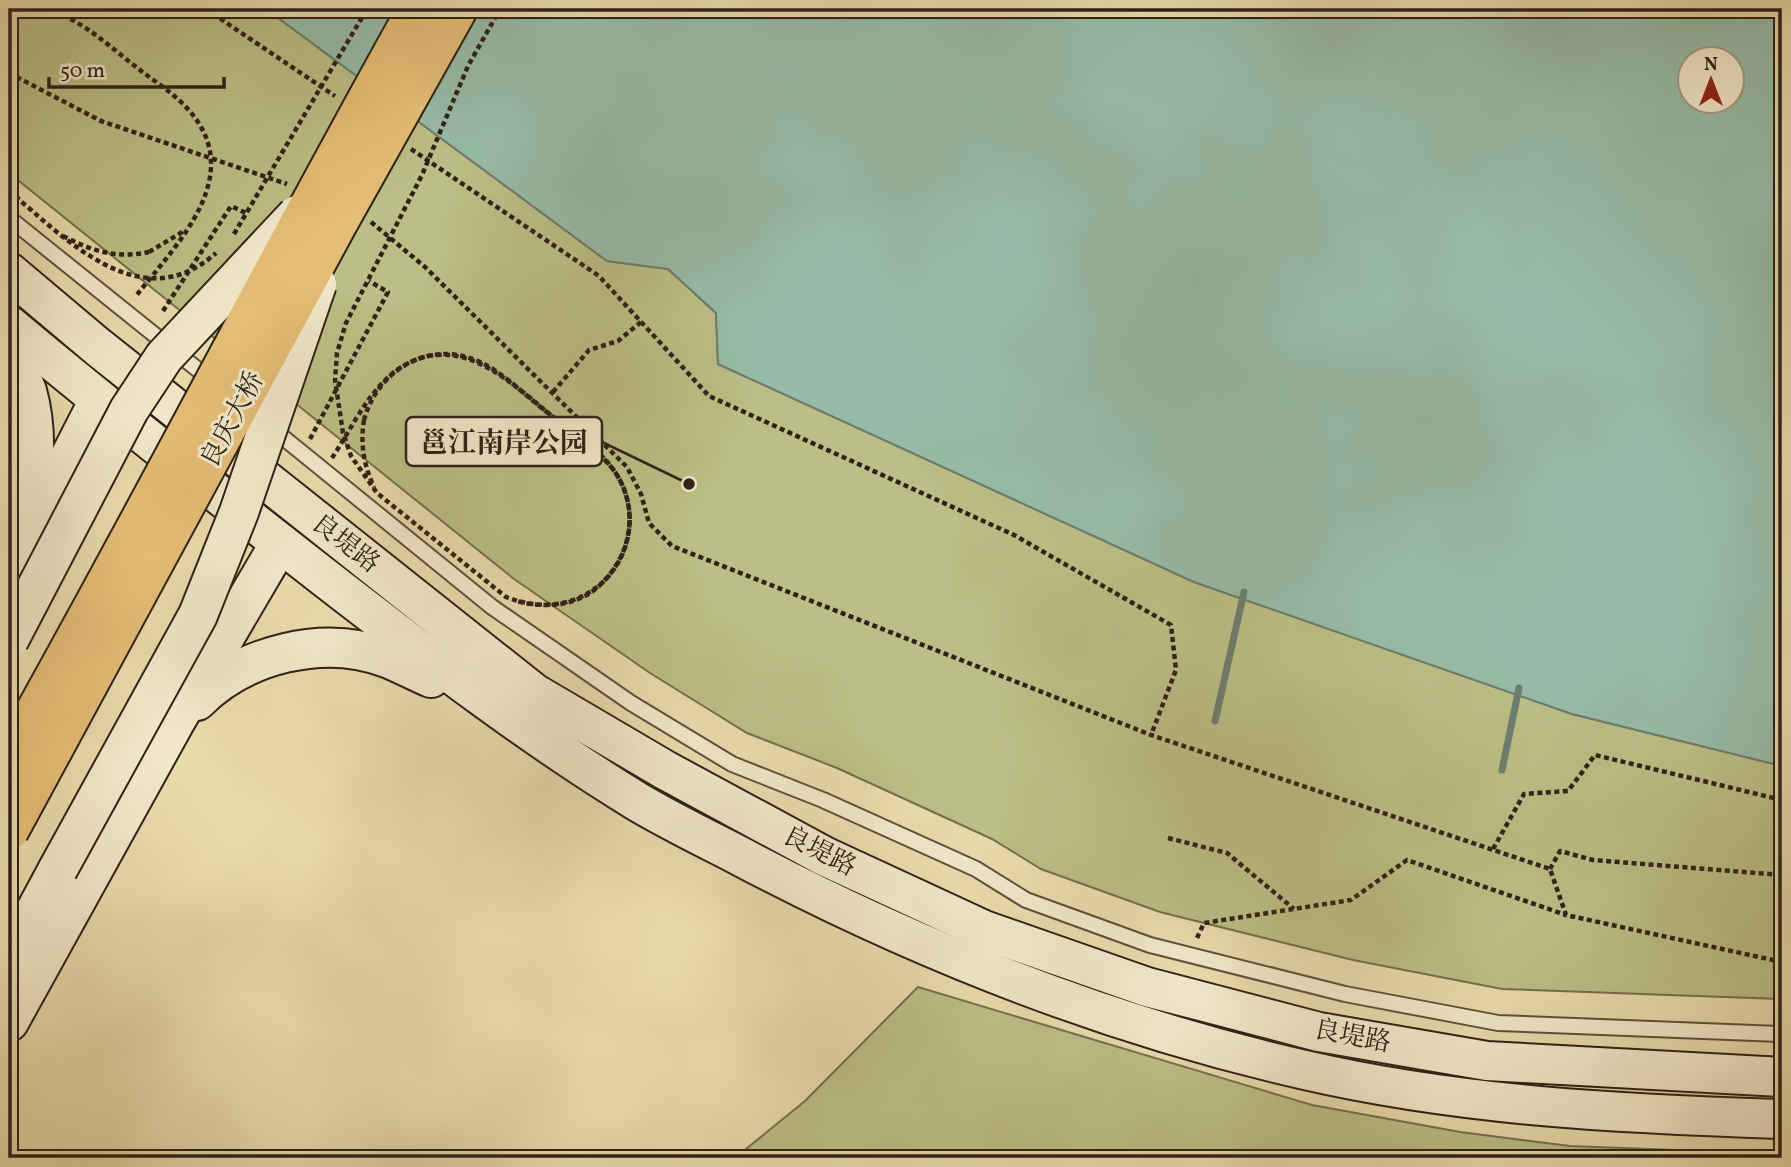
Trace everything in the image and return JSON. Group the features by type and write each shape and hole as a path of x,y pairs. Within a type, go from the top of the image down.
{"main road":[{"name":"良庆大桥","path":"9,831 324,208 417,9"},
{"name":"良庆大桥","path":"9,758 324,208 458,9"},
{"path":"9,640 129,410 164,357 324,208"},
{"path":"9,960 198,615 239,512 324,208"},
{"name":"良堤路","path":"9,272 83,335 534,693 665,771 824,856 984,930 1147,987 1319,1032 1487,1061 1782,1077"},
{"name":"良堤路","path":"9,325 280,543 490,705 641,804 802,889 965,964 1136,1023 1306,1070 1479,1100 1662,1115 1782,1119"},
{"path":"9,358 26,389 34,432 34,485 13,568"},
{"path":"13,568 99,400"},
{"path":"9,1023 175,722 280,543"},
{"path":"175,722 217,681 254,662 292,650 328,648 386,657 490,705"}],"lane":[{"path":"9,218 303,452 492,607 631,702 732,764 823,800 950,858 1026,900 1150,945 1345,995 1498,1023 1782,1034"}],"path":[{"path":"9,191 62,235 91,250 121,256 149,252 184,232 201,209 209,184 207,144 186,108 82,26 49,9"},
{"path":"49,9 77,21 182,103 199,125 209,151 210,179 204,205 136,296"},
{"path":"206,9 342,101"},
{"path":"229,241 248,215 367,9"},
{"path":"332,458 340,447 347,436 354,425 361,414 369,403 376,392 383,381 389,376 394,372 416,360 441,355 467,358 480,362 491,367 598,453 608,462 612,468 617,474 620,481 624,487 628,501 630,513 630,527 629,535 627,542 623,555 616,568 599,587 588,594 576,600 563,603 525,603 505,596 499,593 488,585 404,519 385,503 380,496 375,489 367,472 362,446 363,420 367,408 372,396 380,385 389,376 399,368 422,357 435,354 461,355 474,359 485,364 496,371 604,459 614,469 617,475 621,481 624,488 629,508 630,522 629,536 625,550 622,556 619,562 615,568 592,591 581,597 569,602 556,605 531,605 518,602 506,597 495,591 485,582 393,509 385,501 377,493 351,456 347,445 343,433 335,380 337,353 346,323 422,175 468,66 500,9"},
{"path":"9,73 101,121 324,208 373,223 425,267 627,467 641,494 649,523 672,546 1151,735 1550,869"},
{"path":"408,146 599,276 709,396 1014,535 1171,625 1176,670 1151,735"},
{"path":"9,191 89,257 118,272 150,278 182,273 211,258 223,247"},
{"path":"149,332 231,206 248,215"},
{"path":"303,452 387,292 369,281"},
{"path":"553,393 589,350 618,341 641,322"},
{"path":"1493,849 1524,794 1568,791 1595,755 1782,800"},
{"path":"1168,838 1227,853 1294,909"},
{"path":"1566,915 1550,869 1560,851 1593,860 1782,875"},
{"path":"1189,955 1204,923 1351,900 1407,860 1566,915 1782,962"}],"green space":[{"path":"9,9 266,9 607,261 668,269 716,313 718,364 1194,582 1572,714 1782,766 1782,999 1502,989 1353,960 1160,912 1041,869 992,839 837,768 747,733 650,673 514,579 9,173"},
{"path":"918,987 1312,1105 1460,1132 1570,1146 1782,1154 1782,1158 735,1158 805,1101"}],"shaded area":[{"path":"266,9 1782,9 1782,766 1572,714 1194,582 718,364 716,313 668,269 607,261"}],"waterway":[{"path":"1215,721 1244,592"},
{"path":"1502,770 1519,688"}],"place":[{"name":"邕江南岸公园","path":"689,484"}]}
